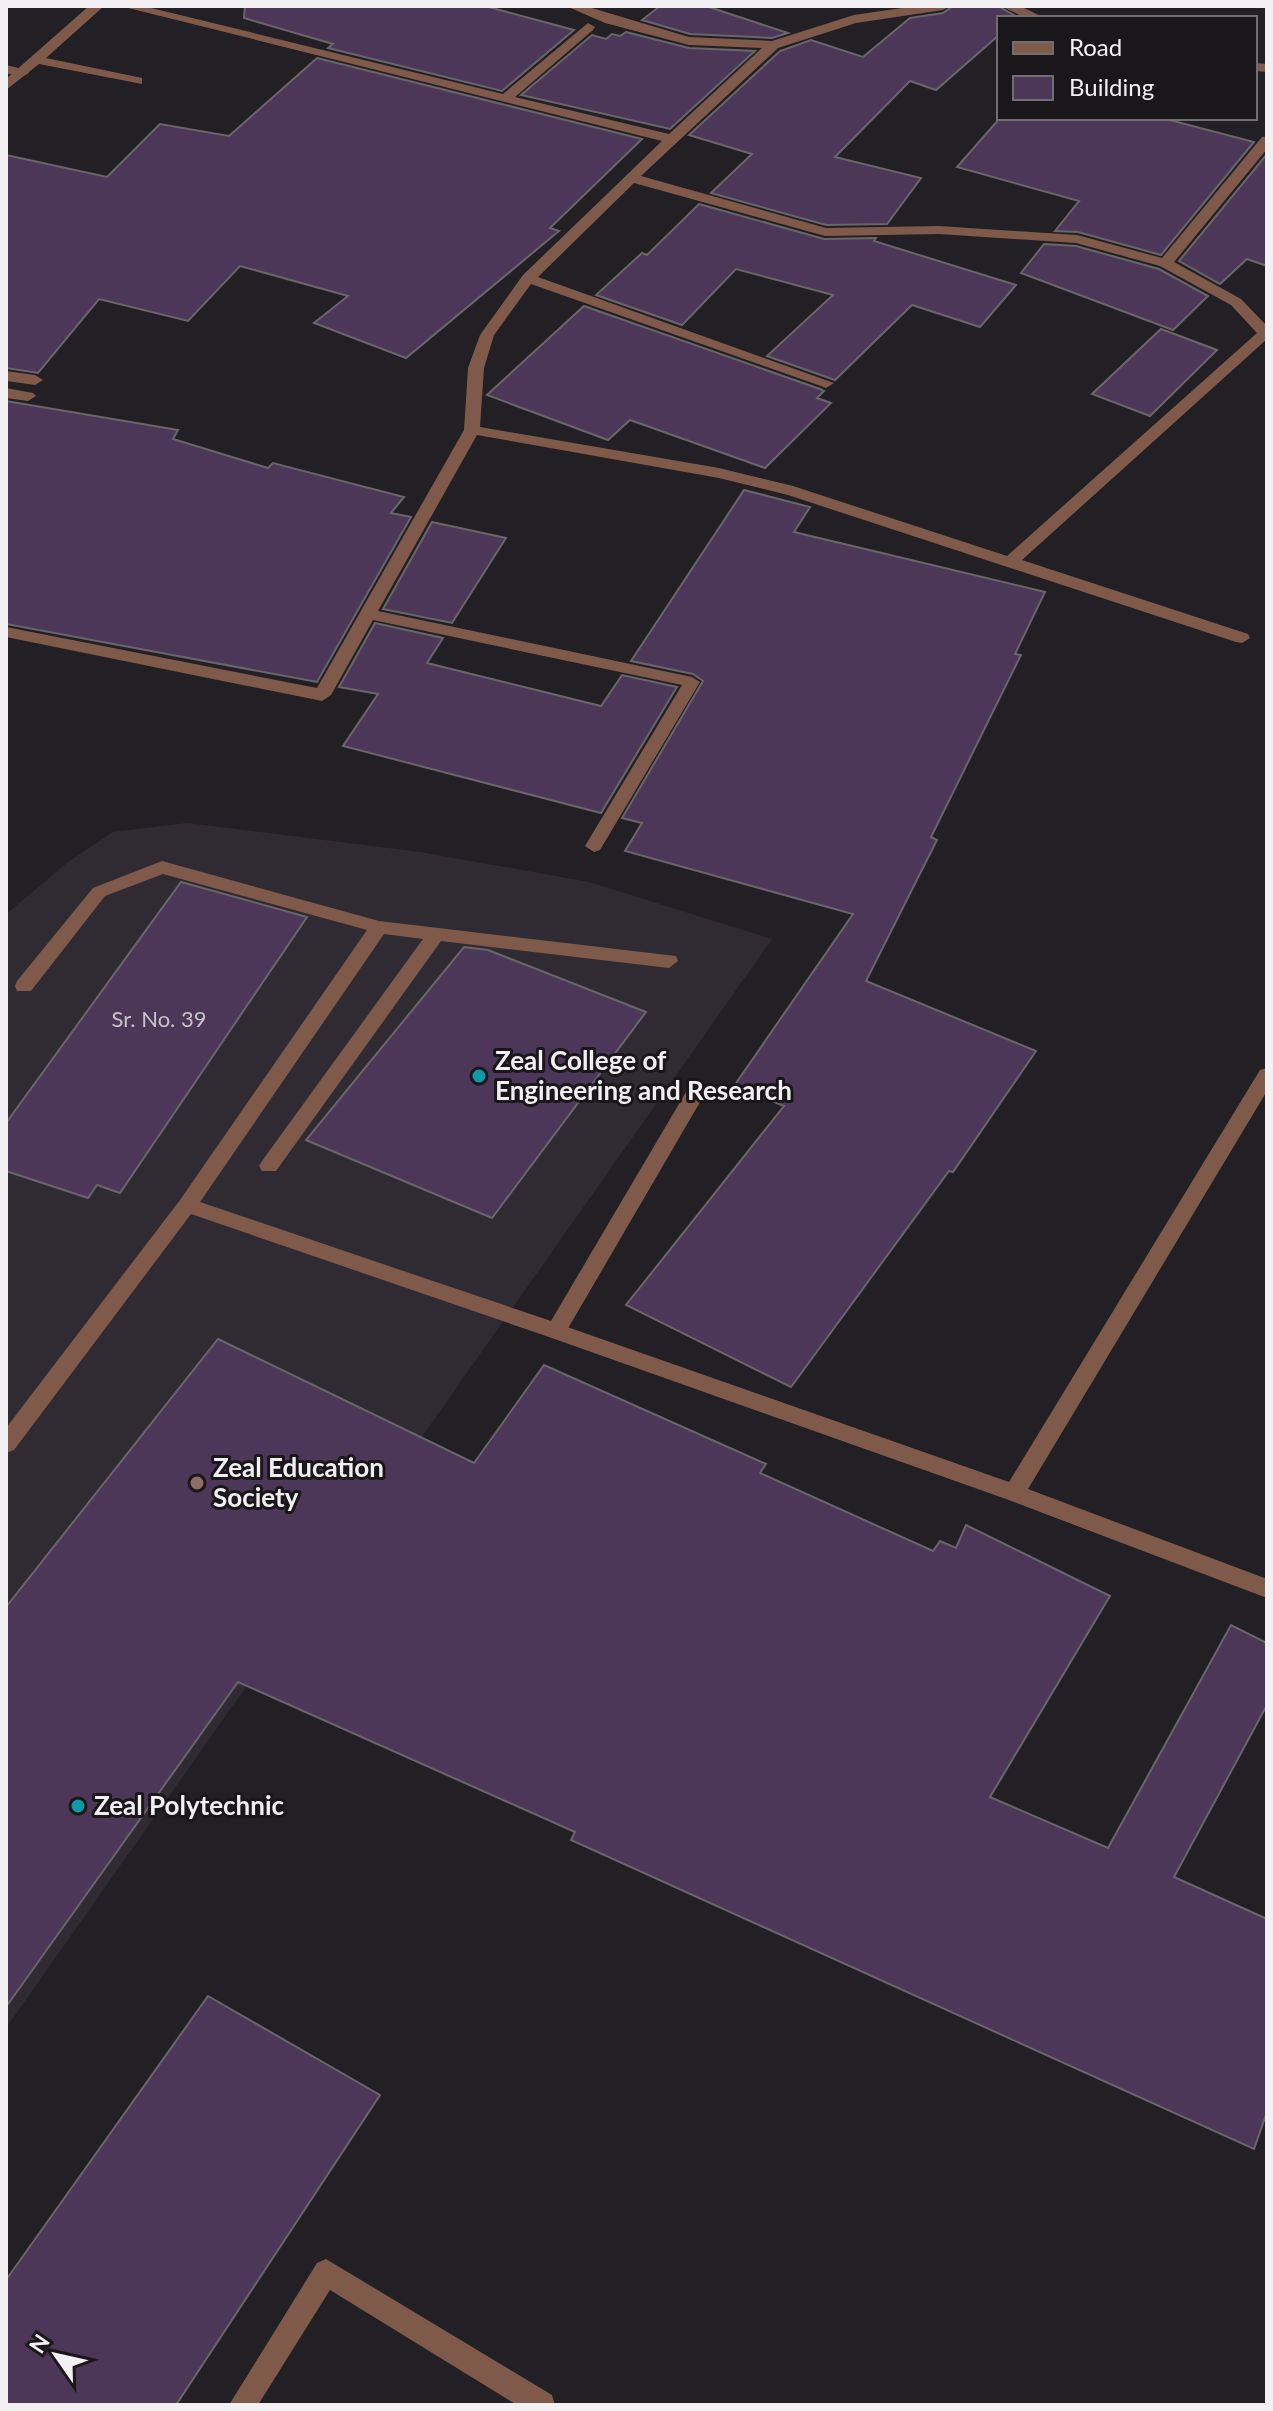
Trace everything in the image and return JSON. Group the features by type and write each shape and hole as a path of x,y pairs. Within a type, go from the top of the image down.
{"street":[{"path":"6,86 97,6"},
{"path":"127,6 672,139"},
{"path":"573,6 610,20 689,41 773,45 854,19 943,6"},
{"path":"1008,6 1033,16"},
{"path":"507,97 588,27"},
{"path":"6,632 322,695 472,430 476,368 487,335 528,278 773,45"},
{"path":"38,60 137,81"},
{"path":"6,69 22,73"},
{"path":"1165,263 1265,145"},
{"path":"632,178 825,232 939,230 1077,239 1165,263 1236,302 1265,333 1009,563"},
{"path":"528,278 826,383"},
{"path":"6,376 35,380"},
{"path":"6,393 28,396"},
{"path":"472,430 719,473 793,491 1242,638"},
{"path":"368,614 692,682 594,846"},
{"path":"24,986 99,892 162,867 379,927 669,961"},
{"path":"6,1444 187,1205 379,927"},
{"path":"269,1166 436,934"},
{"path":"1014,1493 1267,1075"},
{"path":"556,1331 693,1097"},
{"path":"187,1205 1014,1493 1267,1589"},
{"path":"242,2405 326,2272 542,2405"}],"shaded area":[{"name":"Zeal Education Society","path":"187,823 420,852 589,882 772,939 6,2028 6,914 68,862 113,832"}],"building":[{"path":"245,6 485,6 574,30 502,91 328,48 333,44 244,18"},
{"path":"660,6 706,6 788,33 772,38 690,34 642,20"},
{"path":"953,6 998,6 1016,16 997,16 997,37 936,90 910,81 835,157 921,178 887,224 826,225 711,193 752,154 689,135 780,51 811,40 863,57 910,18 943,13"},
{"path":"626,32 689,48 755,51 670,129 521,95 592,35 606,39 612,34 620,36"},
{"path":"317,58 642,139 550,228 559,231 406,358 314,323 348,296 240,266 188,321 99,299 38,373 6,368 6,155 107,177 160,124 229,136"},
{"path":"998,120 1170,120 1254,142 1161,255 1078,232 1055,231 1079,201 957,167"},
{"path":"1267,154 1267,266 1247,259 1220,284 1179,261"},
{"path":"699,204 824,239 876,238 874,241 1016,285 980,327 912,305 835,380 767,356 833,295 736,269 682,325 596,295 642,253 647,255"},
{"path":"1044,244 1076,246 1159,269 1208,296 1173,330 1021,273"},
{"path":"584,306 820,389 824,391 817,398 831,403 765,468 630,420 608,440 487,395"},
{"path":"1161,329 1217,350 1150,416 1092,394"},
{"path":"6,401 178,430 173,439 268,468 273,463 404,497 391,513 411,517 317,682 6,624"},
{"path":"744,490 810,507 794,532 1045,592 1015,654 1021,655 931,837 937,840 866,981 1036,1051 953,1172 949,1171 791,1387 626,1305 784,1106 734,1086 853,914 625,851 642,823 622,818 703,681 693,674 631,661"},
{"path":"432,522 506,538 452,623 383,609"},
{"path":"375,623 443,638 427,663 601,706 622,675 677,687 601,813 343,746 378,694 339,687"},
{"path":"181,882 307,917 120,1193 97,1185 88,1198 6,1171 6,1123"},
{"name":"Zeal College of Engineering and Research","path":"464,947 488,950 646,1012 492,1218 306,1140"},
{"path":"218,1339 474,1463 544,1365 766,1464 760,1473 933,1551 940,1541 956,1548 966,1525 1110,1596 990,1797 1108,1848 1231,1625 1267,1643 1267,1705 1174,1877 1267,1919 1267,2112 1254,2149 571,1840 575,1832 238,1682 6,2007 6,1607"},
{"path":"208,1996 380,2095 176,2405 6,2405 6,2280"}],"place":[{"name":"Zeal College of Engineering and Research","path":"479,1076"},
{"name":"Zeal Education Society","path":"197,1483"},
{"name":"Zeal Polytechnic","path":"78,1806"}]}
